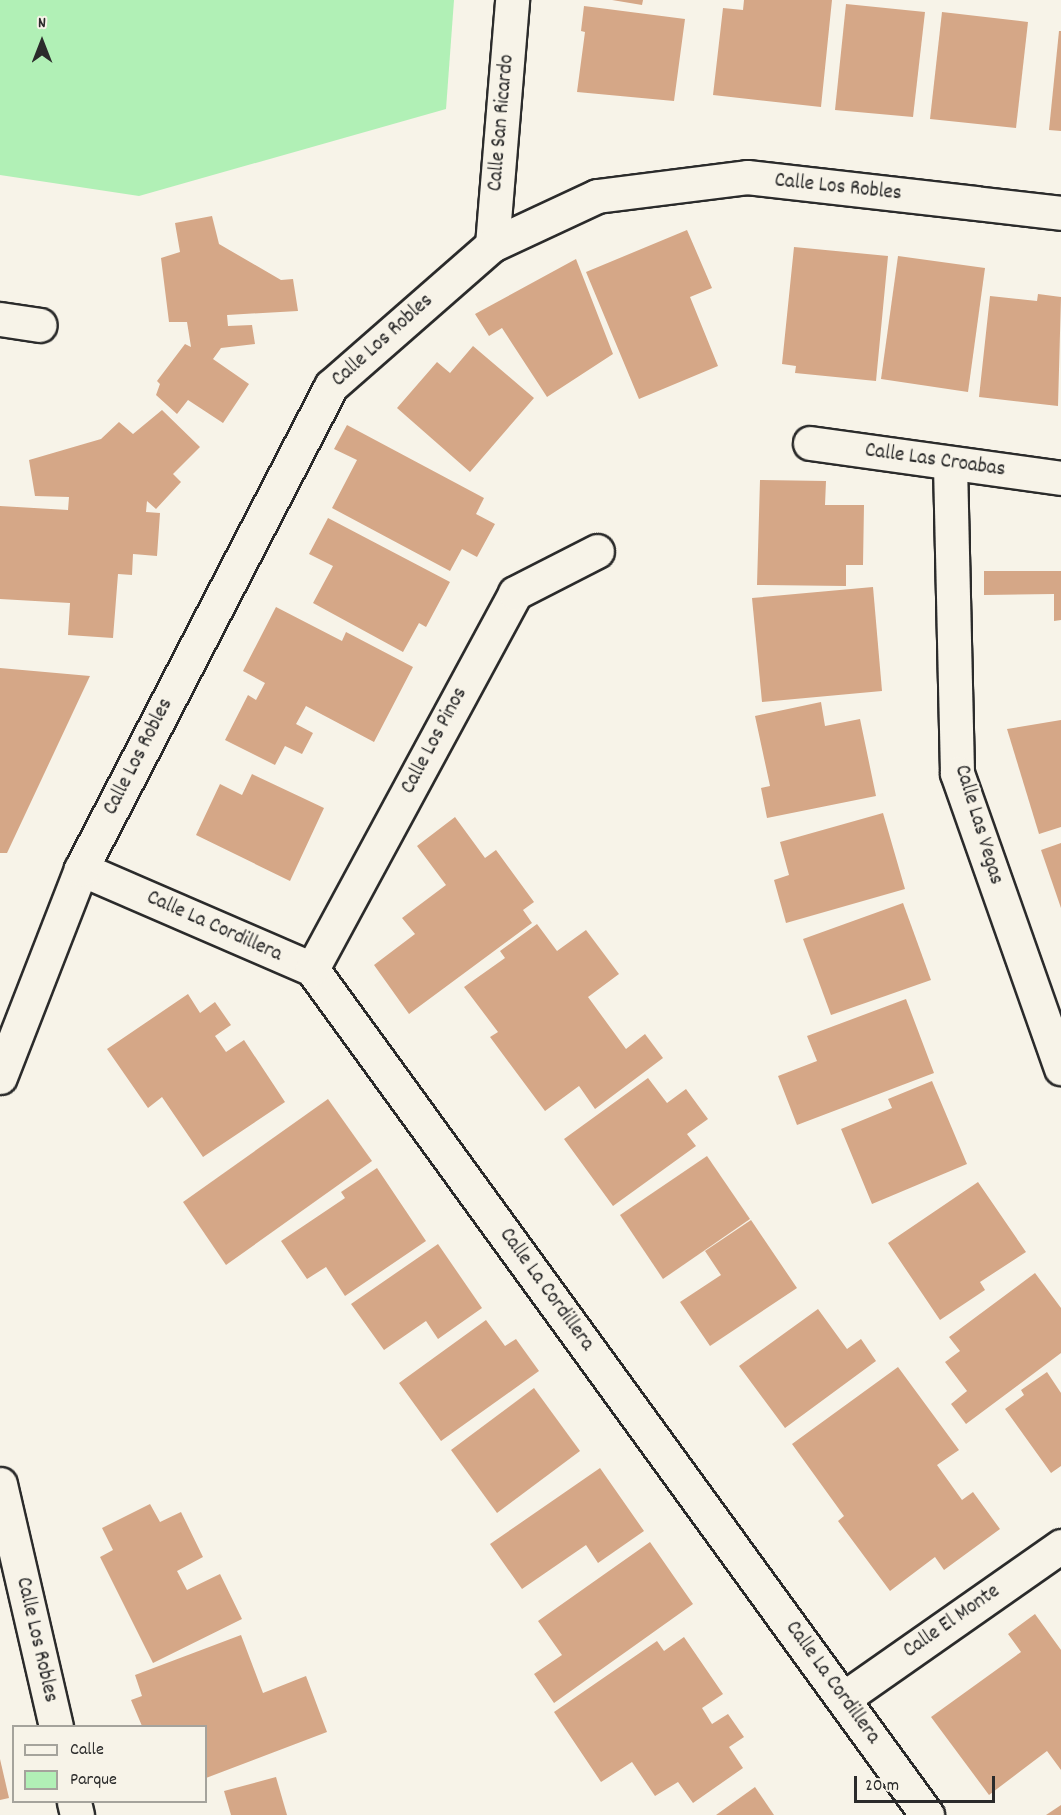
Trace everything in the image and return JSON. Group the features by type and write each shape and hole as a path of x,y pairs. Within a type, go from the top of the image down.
{"street":[{"name":"Calle San Ricardo","path":"492,245 512,0"},
{"name":"Calle Los Robles","path":"0,1077 81,869 331,386 492,245 597,196 747,177 1061,213"},
{"path":"0,319 40,325"},
{"name":"Calle Las Croabas","path":"810,443 1061,478"},
{"name":"Calle Las Vegas","path":"950,464 957,773 1061,1068"},
{"name":"Calle Los Pinos","path":"312,969 515,593 597,551"},
{"name":"Calle La Cordillera","path":"81,869 312,969 927,1815"},
{"name":"Calle Los Robles","path":"0,1484 56,1725"},
{"name":"Calle El Monte","path":"844,1698 1061,1546"}],"green space":[{"path":"0,0 454,0 446,109 139,196 0,175"}],"building":[{"path":"612,0 643,0 642,5"},
{"path":"744,0 832,0 821,107 713,95 723,8 743,10"},
{"path":"846,4 925,12 913,117 835,110"},
{"path":"584,6 685,19 674,101 577,92 585,32 581,31"},
{"path":"942,12 1028,22 1016,128 930,119"},
{"path":"1059,31 1061,31 1061,131 1049,130"},
{"path":"212,216 219,244 281,280 293,279 298,311 227,315 228,326 252,325 255,344 221,348 213,359 249,384 223,423 188,400 177,414 156,395 160,384 157,381 185,344 191,347 187,322 169,322 161,258 180,252 175,223"},
{"path":"687,230 712,288 690,297 718,366 639,399 586,272"},
{"path":"794,247 888,256 876,381 795,373 796,366 782,364"},
{"path":"898,256 985,268 968,392 881,379"},
{"path":"576,259 613,354 547,397 502,328 489,336 475,314"},
{"path":"1038,294 1061,297 1058,406 979,397 990,296 1037,301"},
{"path":"473,346 534,398 470,472 397,408 437,362 450,373"},
{"path":"162,410 200,447 173,474 181,482 156,509 147,501 146,512 160,513 157,556 133,554 132,575 118,574 113,638 68,635 70,603 0,599 0,506 68,510 69,497 35,496 29,460 101,439 119,422 133,434"},
{"path":"347,425 484,498 476,514 495,524 477,557 462,549 450,571 332,508 357,460 334,449"},
{"path":"760,480 826,481 825,505 864,505 863,565 846,565 846,586 757,585"},
{"path":"328,518 450,582 426,627 419,623 403,652 313,603 333,566 309,554"},
{"path":"984,571 1061,571 1061,620 1054,621 1054,594 984,595"},
{"path":"873,587 882,691 762,702 752,598"},
{"path":"276,607 342,641 346,632 413,667 374,742 306,706 296,724 313,733 302,754 285,746 275,765 225,740 248,695 256,700 265,683 243,671"},
{"path":"0,668 90,676 7,853 0,853"},
{"path":"821,702 825,726 860,719 876,796 767,818 761,788 770,786 755,716"},
{"path":"1061,720 1061,827 1039,834 1007,729"},
{"path":"252,774 324,808 290,881 196,835 220,784 242,795"},
{"path":"883,813 905,889 786,923 774,880 789,875 780,842"},
{"path":"455,817 485,858 496,850 534,902 523,910 532,923 409,1014 374,965 415,934 402,918 446,885 417,846"},
{"path":"1061,843 1061,908 1041,850"},
{"path":"903,903 931,980 831,1015 803,939"},
{"path":"537,924 557,951 586,930 619,974 588,997 626,1049 645,1034 663,1058 595,1109 579,1086 545,1111 490,1037 498,1032 464,987 505,958 500,951"},
{"path":"188,994 200,1013 215,1002 231,1025 215,1036 226,1052 244,1040 285,1102 203,1157 162,1097 148,1108 107,1049"},
{"path":"906,999 934,1073 797,1125 778,1076 817,1061 807,1036"},
{"path":"648,1078 667,1103 686,1089 708,1119 687,1134 696,1146 613,1206 564,1139"},
{"path":"932,1081 967,1164 872,1204 841,1129 892,1108 888,1099"},
{"path":"328,1099 372,1161 226,1265 183,1202"},
{"path":"707,1156 750,1219 663,1279 620,1215"},
{"path":"377,1168 426,1241 345,1296 326,1267 307,1279 281,1241 345,1198 341,1192"},
{"path":"978,1182 1026,1252 980,1282 985,1290 940,1320 888,1243"},
{"path":"751,1220 797,1288 710,1346 680,1302 721,1275 705,1251"},
{"path":"438,1244 482,1308 438,1339 426,1321 384,1350 351,1304"},
{"path":"1035,1273 1061,1308 1061,1353 966,1424 951,1404 967,1391 945,1362 960,1351 949,1337"},
{"path":"818,1309 847,1349 861,1339 876,1361 785,1428 739,1366"},
{"path":"486,1320 505,1346 516,1339 539,1371 441,1441 399,1383"},
{"path":"898,1367 959,1450 937,1465 962,1500 973,1492 1000,1529 944,1570 935,1557 890,1591 838,1521 844,1516 792,1444"},
{"path":"1047,1372 1061,1393 1061,1466 1051,1473 1005,1409 1024,1395 1021,1390"},
{"path":"534,1388 580,1451 497,1513 451,1450"},
{"path":"600,1468 644,1531 598,1563 586,1545 522,1589 490,1544"},
{"path":"150,1504 160,1522 181,1512 203,1557 177,1571 187,1590 220,1574 242,1619 153,1663 100,1557 113,1550 102,1528"},
{"path":"650,1542 693,1604 554,1703 534,1674 562,1655 538,1621"},
{"path":"1035,1614 1061,1650 1061,1770 1047,1751 989,1795 931,1717 1021,1652 1008,1634"},
{"path":"241,1635 263,1693 306,1676 327,1732 207,1778 207,1725 142,1725 131,1700 142,1696 135,1675"},
{"path":"684,1637 723,1694 702,1708 712,1724 728,1714 744,1737 729,1747 743,1768 693,1803 678,1782 655,1796 632,1762 601,1782 554,1712 657,1641 664,1651"},
{"path":"0,1759 9,1798 0,1800"},
{"path":"276,1777 287,1815 231,1815 224,1791"},
{"path":"755,1787 774,1815 716,1815"},
{"path":"1061,1805 1061,1815 1046,1815"}]}
